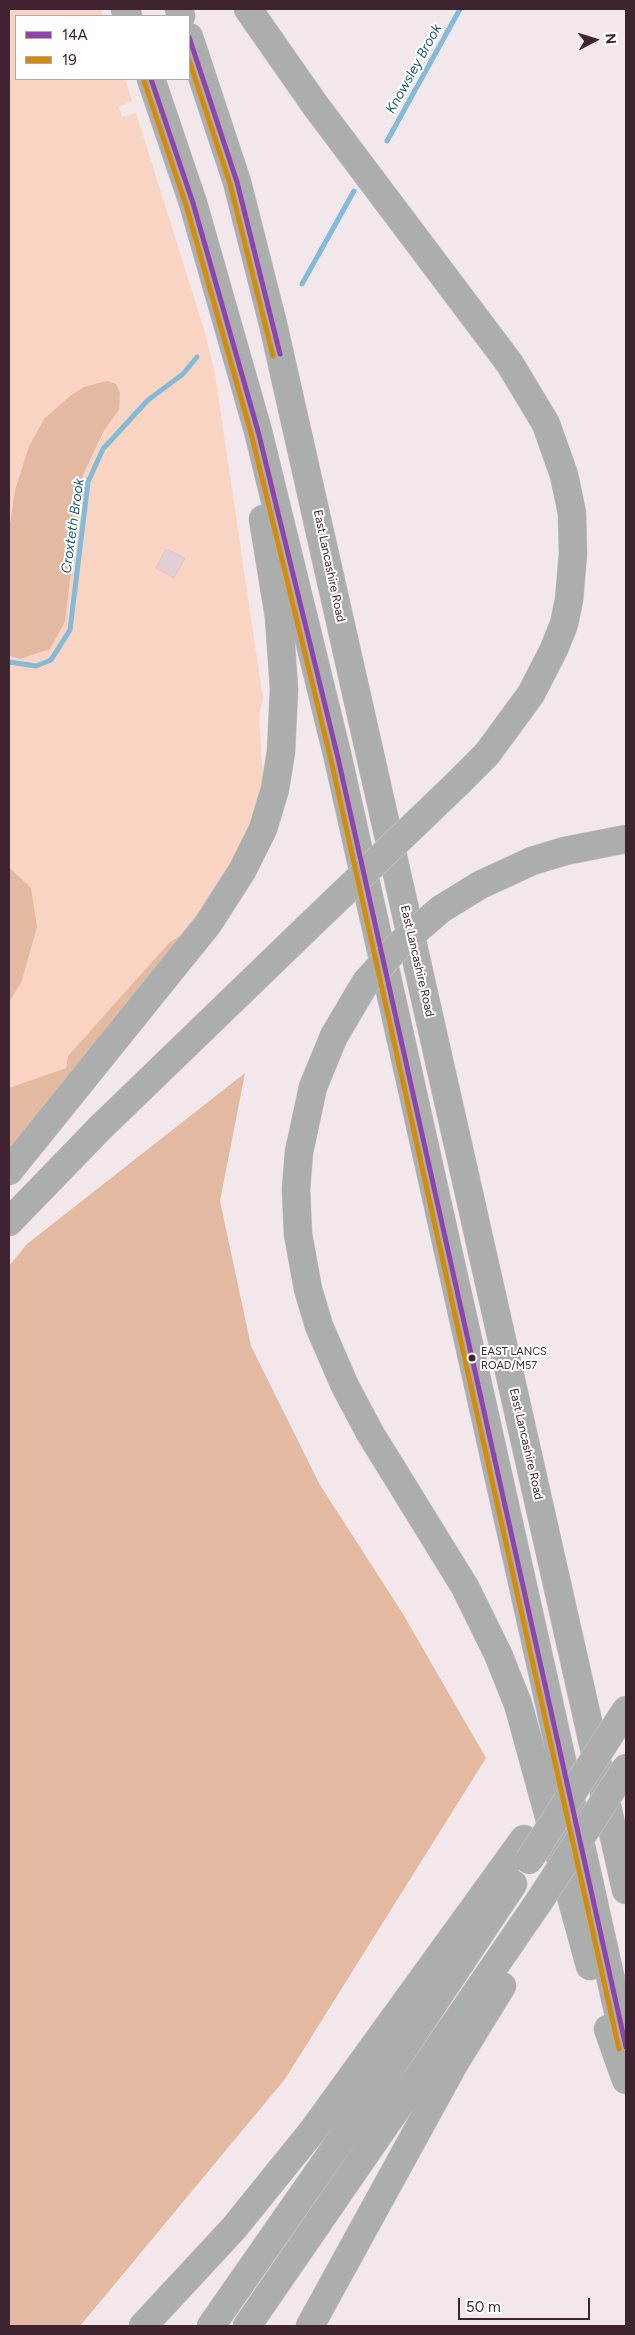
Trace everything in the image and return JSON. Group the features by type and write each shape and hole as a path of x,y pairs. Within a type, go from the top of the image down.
{"highway":[{"path":"9,1222 100,1128 457,784 498,740 531,694 554,649 564,624 570,592 573,546 572,512 564,475 546,424 510,364 315,105 248,9"},
{"name":"East Lancashire Road","path":"190,40 237,182 273,324 626,1890"},
{"path":"150,80 193,203 258,431 338,758 626,2047"},
{"path":"9,1171 208,924 254,849 263,829 276,789 283,737 284,712 279,617 232,338"},
{"path":"626,839 565,851 532,861 480,885 441,909 399,945 366,982 334,1036 313,1087 299,1152 296,1189 298,1234 308,1289 319,1326 345,1386 370,1433 465,1587 498,1654 518,1704 604,2018 626,2080"},
{"path":"143,2326 234,2228 314,2129 526,1850 626,1708"},
{"path":"310,2326 454,2064 590,1823 626,1768"},
{"path":"211,2326 375,2091 526,1850"},
{"path":"247,2326 540,1912"}],"shaded area":[{"path":"9,9 101,9 103,15 15,15 15,80 125,80 132,101 119,107 122,117 136,113 203,326 215,374 263,699 259,714 262,766 267,790 245,844 191,929 115,1005 68,1056 66,1068 9,1088 9,1002 21,983 31,888 9,867 9,656 20,659 65,623 83,475 106,429 119,410 44,419 29,446 15,490 9,530","holes":["166,549 185,558 174,577 156,568"]},
{"path":"107,381 116,384 120,393 119,410 104,431 83,475 65,622 50,649 20,659 9,656 9,530 15,490 29,446 44,419 70,396 84,387"},
{"path":"9,867 31,888 37,927 21,983 9,1002"},
{"path":"191,929 9,1150 9,1088 66,1068 68,1056 169,943"},
{"path":"245,1073 220,1201 251,1346 320,1485 403,1614 486,1758 285,2079 80,2326 9,2326 9,1266 27,1244"}],"building":[{"path":"166,549 185,558 174,578 156,568"}],"waterway":[{"name":"Knowsley Brook","path":"387,141 460,9"},
{"path":"302,284 354,191"},
{"name":"Croxteth Brook","path":"9,662 36,666 51,660 70,630 88,482 103,449 148,400 183,374 197,357"}],"transit line":[{"name":"14A","path":"190,40 237,182 280,354"},
{"name":"19","path":"190,63 230,184 273,356"},
{"name":"14A","path":"151,80 193,203 258,431 338,758 626,2047"},
{"name":"19","path":"144,81 186,205 251,433 331,760 619,2049"}],"place":[{"name":"EAST LANCS ROAD/M57","path":"472,1358"}]}
